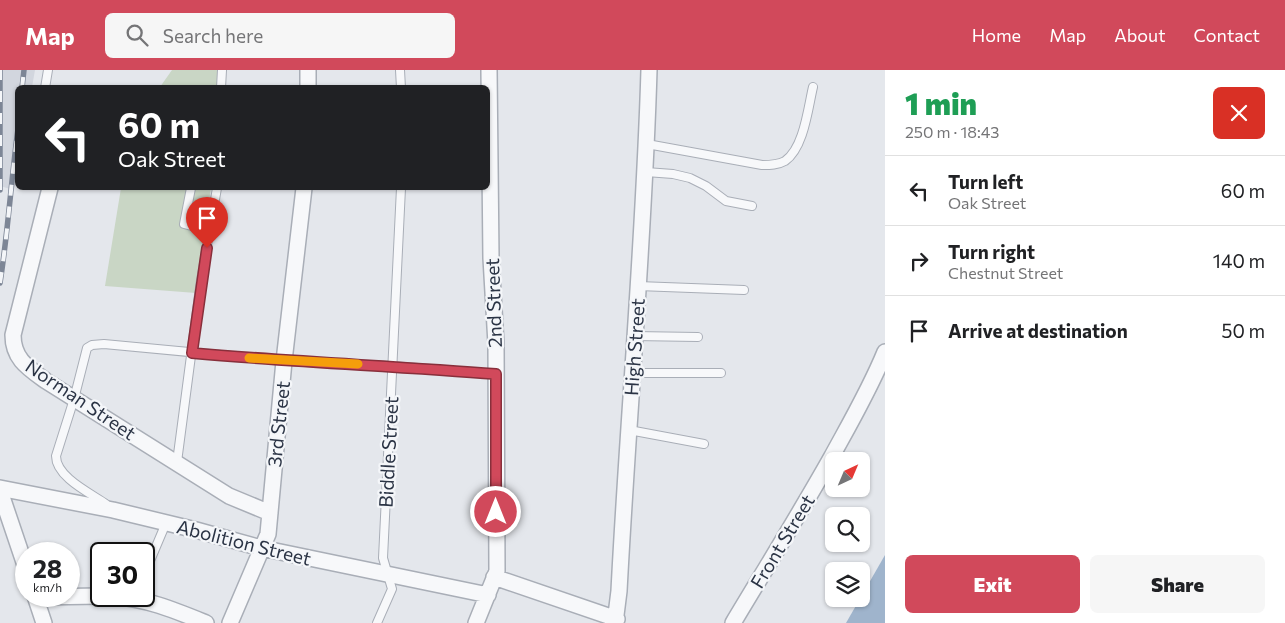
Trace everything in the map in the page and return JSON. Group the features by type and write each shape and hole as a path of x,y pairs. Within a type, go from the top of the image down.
{"street":[{"path":"308,70 308,85"},
{"name":"2nd Street","path":"489,70 489,85"},
{"name":"High Street","path":"616,621 646,172 649,70"},
{"name":"Norman Street","path":"49,190 13,335 13,345 17,355 27,367 74,399 229,496 270,513"},
{"name":"3rd Street","path":"230,623 268,534 284,361 304,190"},
{"name":"2nd Street","path":"476,623 497,571 496,374 490,190"},
{"name":"Front Street","path":"733,623 809,497 874,379 885,352"},
{"path":"0,490 17,542"},
{"name":"Abolition Street","path":"0,490 114,510 261,548 488,595"},
{"path":"494,577 616,621"},
{"path":"155,604 206,623"},
{"path":"39,607 44,623"}],"lane":[{"path":"46,85 48,70"},
{"path":"221,85 222,70"},
{"path":"400,70 401,85"},
{"path":"647,144 762,165 775,165 785,161 798,145 813,87"},
{"path":"646,172 673,174 690,178 706,186 726,201 752,206"},
{"path":"191,190 184,224 210,231"},
{"path":"177,462 216,190"},
{"name":"Biddle Street","path":"378,623 392,589 383,558 401,190"},
{"path":"638,286 744,290"},
{"path":"634,336 698,337"},
{"path":"114,510 61,472 56,463 56,456 74,399 87,348 92,345 111,344 284,361 392,366 496,374"},
{"path":"633,373 721,373"},
{"path":"630,430 704,444"},
{"path":"155,548 166,522"}],"shaded area":[{"path":"0,70 35,70 32,85 15,85 15,185 14,190 0,186"}],"green space":[{"path":"172,70 217,70 217,85 161,85"},
{"path":"121,190 211,190 196,293 105,286"}],"water":[{"path":"885,555 885,623 846,623 855,607 870,607 870,581"}],"railway":[{"path":"0,70 0,190"},
{"path":"22,85 24,70"},
{"path":"0,283 15,156"}],"slow traffic":[{"path":"249,358 358,364"}],"route":[{"path":"207,248 192,353 284,361 392,366 496,374 496,512"}]}
